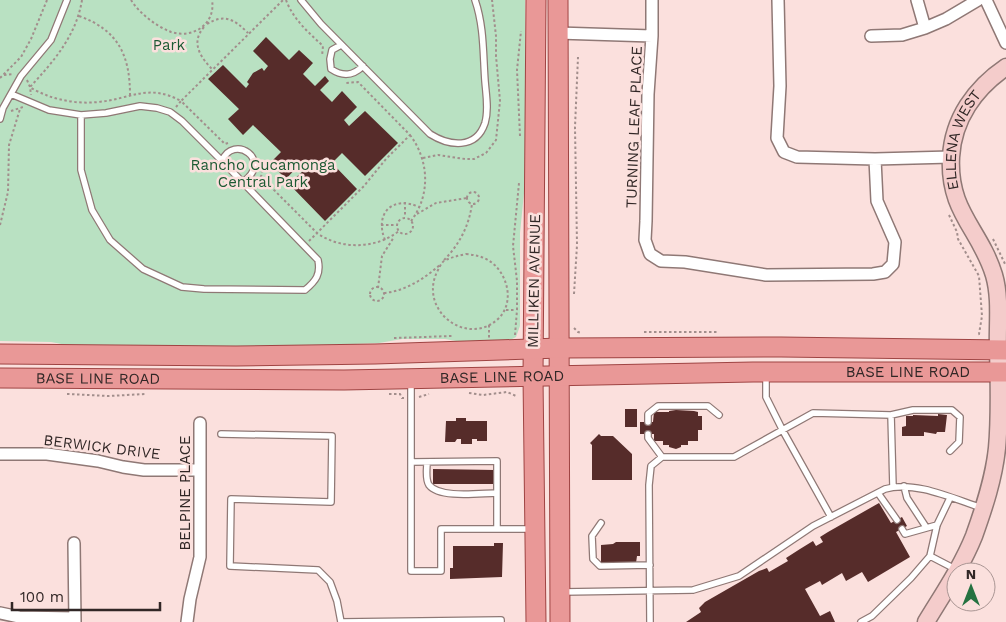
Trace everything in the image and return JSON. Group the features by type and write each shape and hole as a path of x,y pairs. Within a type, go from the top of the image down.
{"main road":[{"name":"MILLIKEN AVENUE","path":"536,0 533,349 536,622"},
{"name":"MILLIKEN AVENUE","path":"558,0 560,622"},
{"name":"BASE LINE ROAD","path":"0,354 76,356 365,355 560,348 1002,350"},
{"name":"BASE LINE ROAD","path":"0,378 84,380 411,379 766,372 1002,372"}],"street":[{"name":"TURNING LEAF PLACE","path":"652,0 645,240 650,254 661,261 685,262 766,275 873,274 885,272 893,264 895,242 877,201 875,159"},
{"path":"778,0 780,86 777,138 784,152 797,157 875,159 951,157"},
{"path":"917,0 925,28"},
{"path":"871,36 902,35 925,28 946,19 978,0"},
{"path":"986,0 1006,43"},
{"path":"558,33 652,36"},
{"name":"ELLENA WEST","path":"961,562 973,537 992,477 996,449 1002,350 998,297 994,276 988,260 960,211 954,195 951,157 953,141 966,107 978,90 1006,67"},
{"name":"BELPINE PLACE","path":"187,622 190,599 200,557 200,423"},
{"name":"BERWICK DRIVE","path":"0,454 48,454 144,470 200,470"},
{"path":"0,613 19,617 75,620 74,543"},
{"name":"ELLENA WEST","path":"926,622 946,588"}],"lane":[{"path":"0,119 3,108 21,76 51,40 67,0"},
{"path":"301,0 341,45 430,134 446,143 456,144 466,143 481,131 486,113 482,34 475,0"},
{"path":"341,45 332,50 330,59 331,69 338,74 349,75 356,73 363,66"},
{"path":"11,94 49,110 81,115 106,113 140,106 170,112 182,121 318,260 320,271 315,282 305,290 189,288 162,279 143,269 110,240 92,210 81,170 81,115"},
{"path":"222,161 224,156 233,150 241,149 248,151 253,158 255,167 252,176 242,182"},
{"path":"766,372 766,397 831,517"},
{"path":"411,379 411,571 441,571 441,529 535,529"},
{"path":"648,422 648,414 658,406 708,406 719,415"},
{"path":"650,622 649,486 651,466 662,457 734,457 813,413 891,415 913,410 952,410 960,417 960,442 950,451"},
{"path":"891,415 893,487"},
{"path":"221,434 332,436 331,502 231,499 230,566 318,570 330,582 337,601 341,622 501,620 501,622"},
{"path":"648,434 648,438 662,457"},
{"path":"411,462 497,461 498,529"},
{"path":"427,462 427,480 430,486 437,491 446,494 497,493"},
{"path":"560,592 693,590 738,576 812,526 893,487 904,486 920,489 982,508"},
{"path":"904,486 907,498 926,527"},
{"path":"878,493 897,520"},
{"path":"861,622 872,616 911,578 930,556 937,525 950,498"},
{"path":"601,524 592,536 593,559 600,566 650,565"},
{"path":"902,529 905,534 937,525"},
{"path":"930,556 946,564"}],"path":[{"path":"0,78 21,57 31,39 47,0"},
{"path":"82,0 79,16 68,40 59,54 30,87 56,99 71,101 99,102 151,92 167,94 182,101 225,144 230,143"},
{"path":"131,0 136,8 153,22 172,32 190,33 215,19 229,19 237,23 249,34"},
{"path":"212,0 213,7 210,20 201,30 197,42 201,57 213,70"},
{"path":"170,112 285,0 298,22 323,46 322,58"},
{"path":"79,16 92,20 101,26 119,44 128,63 130,95"},
{"path":"520,142 517,70 522,27"},
{"path":"573,295 576,284 577,245 575,127 578,57"},
{"path":"340,81 348,83 358,82 417,143 425,167 425,184 419,207 411,221"},
{"path":"0,225 8,192 9,145 20,109"},
{"path":"302,243 310,241 364,186 410,134"},
{"path":"261,161 263,167 261,177 317,233 326,239 337,243 362,245 385,240 399,232"},
{"path":"515,335 517,281 513,246 520,180"},
{"path":"415,216 436,203 466,198 471,192 475,192 480,198 478,202 472,204"},
{"path":"466,198 472,204"},
{"path":"385,240 381,225 382,218 387,210 393,205 405,202 419,207"},
{"path":"405,202 405,218"},
{"path":"384,293 412,284 432,272 442,262 457,246 468,224 472,204"},
{"path":"947,211 957,232 958,239 979,276 981,327 979,334 972,335"},
{"path":"399,232 404,234 411,231 413,226 411,221 405,218"},
{"path":"399,232 397,225 400,220 405,218"},
{"path":"381,225 397,225"},
{"path":"378,288 382,256 395,235"},
{"path":"992,237 1006,266"},
{"path":"466,254 488,260 497,267 507,287 506,310 489,325 479,329 457,326 441,314 436,305 433,283 442,262 466,254"},
{"path":"378,288 374,288 371,291 370,296 372,300 381,300 384,297 384,293"},
{"path":"378,288 384,293"},
{"path":"506,310 517,310"},
{"path":"571,324 578,332 584,334"},
{"path":"481,339 489,339 489,325"},
{"path":"639,332 717,332"},
{"path":"387,340 401,337 460,336"}],"green space":[{"name":"Rancho Cucamonga Central Park","path":"0,0 525,0 526,173 520,233 520,326 516,337 506,342 402,339 379,343 282,347 72,346 51,342 0,341"}],"building":[{"path":"266,37 289,60 299,50 313,63 303,74 315,86 325,76 329,81 320,90 332,102 342,91 357,107 344,120 349,126 365,111 398,143 365,176 342,153 332,163 357,189 325,221 289,184 304,170 299,165 286,179 270,163 281,152 253,125 243,135 228,119 239,109 208,79 223,65 246,88 249,84 247,82 253,73 262,68 264,71 268,66 253,51"},
{"path":"625,409 637,409 637,427 625,427"},
{"path":"694,411 698,412 698,416 702,416 702,430 698,430 698,441 688,441 688,445 681,445 681,447 676,449 669,447 669,445 663,445 663,441 654,441 654,434 640,434 640,422 653,422 654,412"},
{"path":"938,414 947,415 945,432 937,432 936,434 924,432 924,436 902,436 902,427 906,426 906,416 938,416"},
{"path":"456,418 466,418 466,421 487,421 487,441 472,439 472,444 461,444 461,439 457,439 455,442 445,442 446,421 456,421"},
{"path":"599,434 601,436 613,436 632,454 632,480 592,480 592,445 590,443"},
{"path":"433,469 495,470 495,484 433,484"},
{"path":"879,503 891,523 902,517 907,526 896,532 910,557 868,582 862,572 846,581 842,573 822,585 820,581 805,589 820,616 830,611 835,622 686,622 701,612 699,608 705,602 759,571 767,568 769,572 788,561 786,558 813,541 816,546 823,542 820,537"},
{"path":"616,542 640,542 640,556 637,556 636,563 603,564 601,562 601,545"},
{"path":"494,543 503,543 502,577 450,579 450,568 453,568 453,546 494,546"}],"park label":[{"name":"Park","path":"169,45"}]}
